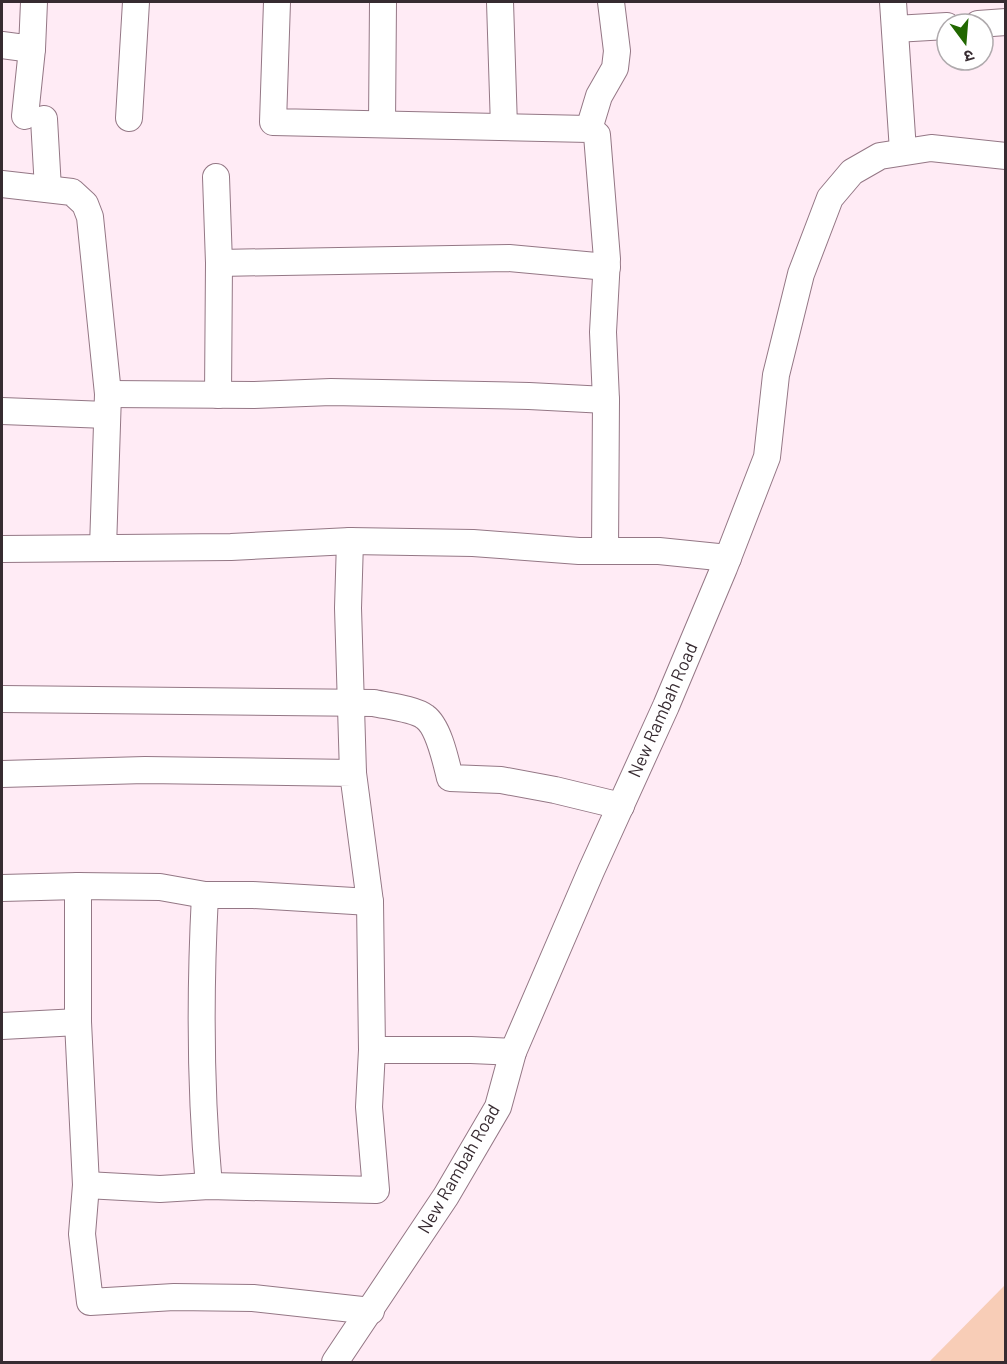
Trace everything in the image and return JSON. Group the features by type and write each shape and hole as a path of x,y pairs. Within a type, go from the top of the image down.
{"street":[{"path":"34,2 32,49 35,117 48,189"},
{"path":"129,118 136,2"},
{"path":"277,2 273,122 589,129 597,135 607,267 603,332 606,400 605,551"},
{"path":"381,124 383,2"},
{"path":"500,2 504,127"},
{"path":"589,129 599,96 615,68 617,51 611,2"},
{"path":"893,2 903,151"},
{"path":"895,29 935,27"},
{"path":"2,45 32,49"},
{"name":"New Rambah Road","path":"335,1362 446,1196 498,1107 513,1052 666,706 728,558 767,457 776,375 801,274 830,198 852,172 880,156 931,148 1005,156"},
{"path":"216,177 219,263 218,395"},
{"path":"2,184 72,192 85,204 90,217 108,404 104,548"},
{"path":"219,263 509,258 607,267"},
{"path":"2,411 218,395 254,396 331,392 606,400"},
{"path":"2,549 231,546 350,541 473,543 579,551 659,551 728,558"},
{"path":"86,1185 160,1189 209,1186 376,1190 369,1107 372,1050 370,902 353,773 348,608 350,541"},
{"path":"2,699 374,703 423,715 431,722 440,742 450,778 501,780 621,806"},
{"path":"2,774 145,771 353,773"},
{"path":"78,886 78,1022 86,1185 82,1234 90,1302 174,1297 253,1298 371,1311"},
{"path":"2,888 160,887 205,895 253,895 370,902"},
{"path":"205,895 202,947 204,1127 209,1186"},
{"path":"2,1026 78,1022"},
{"path":"372,1050 513,1052"}],"shaded area":[{"path":"1005,1285 1005,1362 929,1362"}]}
